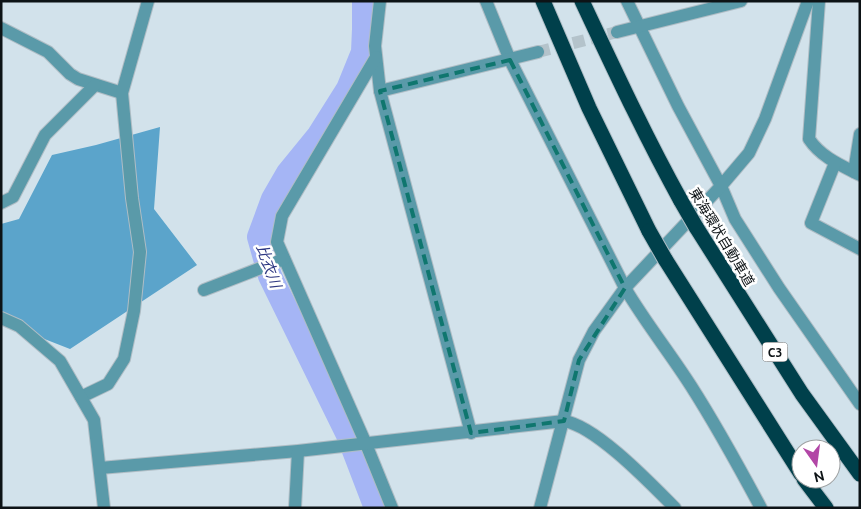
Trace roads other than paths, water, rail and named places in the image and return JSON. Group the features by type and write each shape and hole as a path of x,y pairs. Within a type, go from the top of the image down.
{"highway":[{"path":"543,1 589,108 649,231 708,329 791,458"},
{"name":"東海環状自動車道","path":"582,1 659,162 696,227 797,386 860,474"},
{"path":"812,489 826,508"}],"street":[{"path":"81,397 108,384 124,359 134,311 140,252 132,198 122,92 148,1"},
{"path":"380,1 375,46 380,92 471,432"},
{"path":"486,1 510,60 625,288 714,422 761,508"},
{"path":"627,1 678,106 721,186 735,219 779,288 860,404"},
{"path":"617,32 741,1"},
{"path":"540,508 579,360 594,331 625,288 721,186 749,153 765,119 808,1"},
{"path":"819,1 809,138 816,150 835,163 857,173 860,134"},
{"path":"1,28 48,52 70,74 78,79 122,92"},
{"path":"380,92 538,52"},
{"path":"376,57 282,216 277,242 366,444 392,508"},
{"path":"1,204 13,197 45,135 95,85"},
{"path":"835,163 810,223 860,249"},
{"path":"204,290 284,259"},
{"path":"1,318 18,326 60,361 94,420 104,508"},
{"path":"100,468 298,452 564,421 572,422 590,431 638,471 675,508"},
{"path":"295,508 298,452"}],"waterway":[{"name":"比衣川","path":"364,1 363,52 348,89 319,135 288,173 273,199 259,237 270,276 348,435 376,508"}],"tunnel":[{"path":"538,52 617,32"}]}
